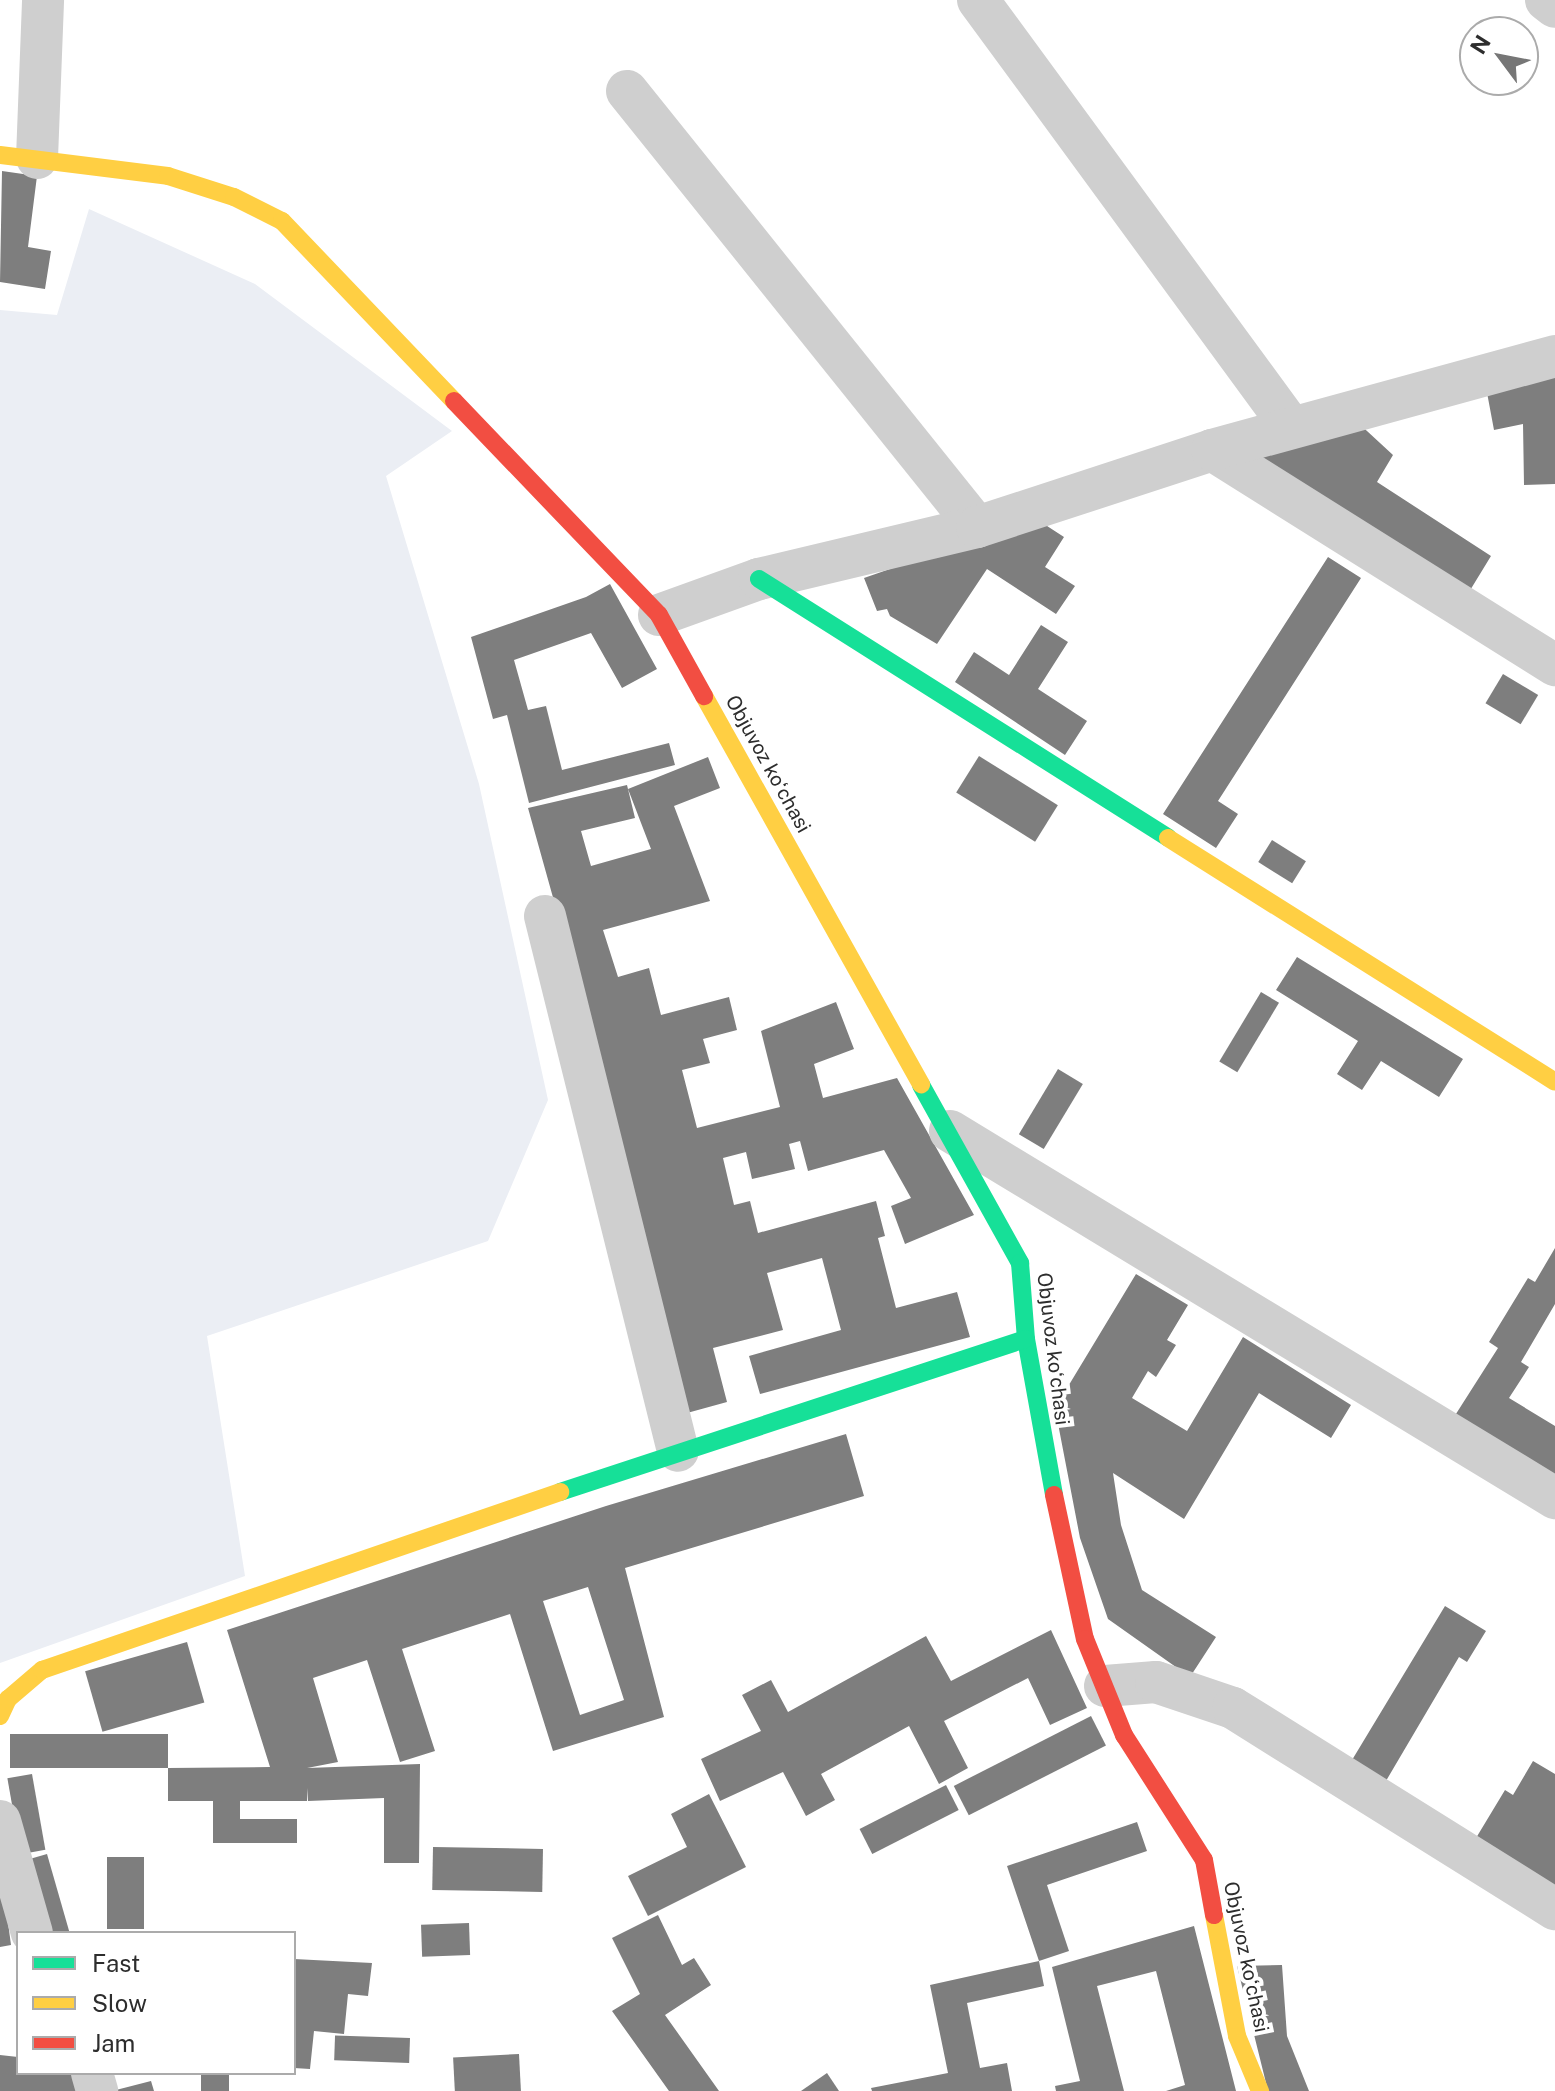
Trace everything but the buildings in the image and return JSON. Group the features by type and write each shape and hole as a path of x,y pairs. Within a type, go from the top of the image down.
{"street":[{"path":"19,156 43,0"},
{"path":"978,0 1291,427"},
{"path":"1546,0 1555,7"},
{"path":"627,91 977,527"},
{"name":"Objuvoz koʻchasi","path":"19,156 168,176 234,197 282,221 659,615 950,1131 1020,1263 1026,1339 1065,1553 1085,1639 1124,1735 1204,1860 1237,2036 1260,2091"},
{"path":"659,615 759,579 977,527 1212,450 1555,356"},
{"path":"1212,450 1555,665"},
{"path":"759,579 1555,1082"},
{"path":"545,916 678,1451"},
{"path":"950,1131 1555,1498"},
{"path":"0,1716 8,1699 42,1670 678,1451 1026,1339"},
{"path":"1105,1686 1156,1682 1233,1708 1555,1909"},
{"path":"0,1821 31,1931"}],"shaded area":[{"path":"89,209 255,284 452,431 386,476 479,784 548,1100 488,1241 207,1336 245,1576 0,1663 0,310 57,315"}],"traffic: fast":[{"path":"759,579 1168,838"},
{"path":"921,1085 1020,1263 1026,1339 1054,1495"},
{"path":"560,1492 1026,1339"}],"traffic: slow":[{"path":"0,155 168,176 234,197 282,221 454,401"},
{"path":"704,696 921,1085"},
{"path":"1168,838 1555,1082"},
{"path":"0,1716 8,1699 42,1670 560,1492"},
{"path":"1214,1915 1237,2036 1260,2091"}],"traffic: jam":[{"path":"454,401 659,615 704,696"},
{"path":"1054,1495 1085,1639 1124,1735 1204,1860 1214,1915"}]}
